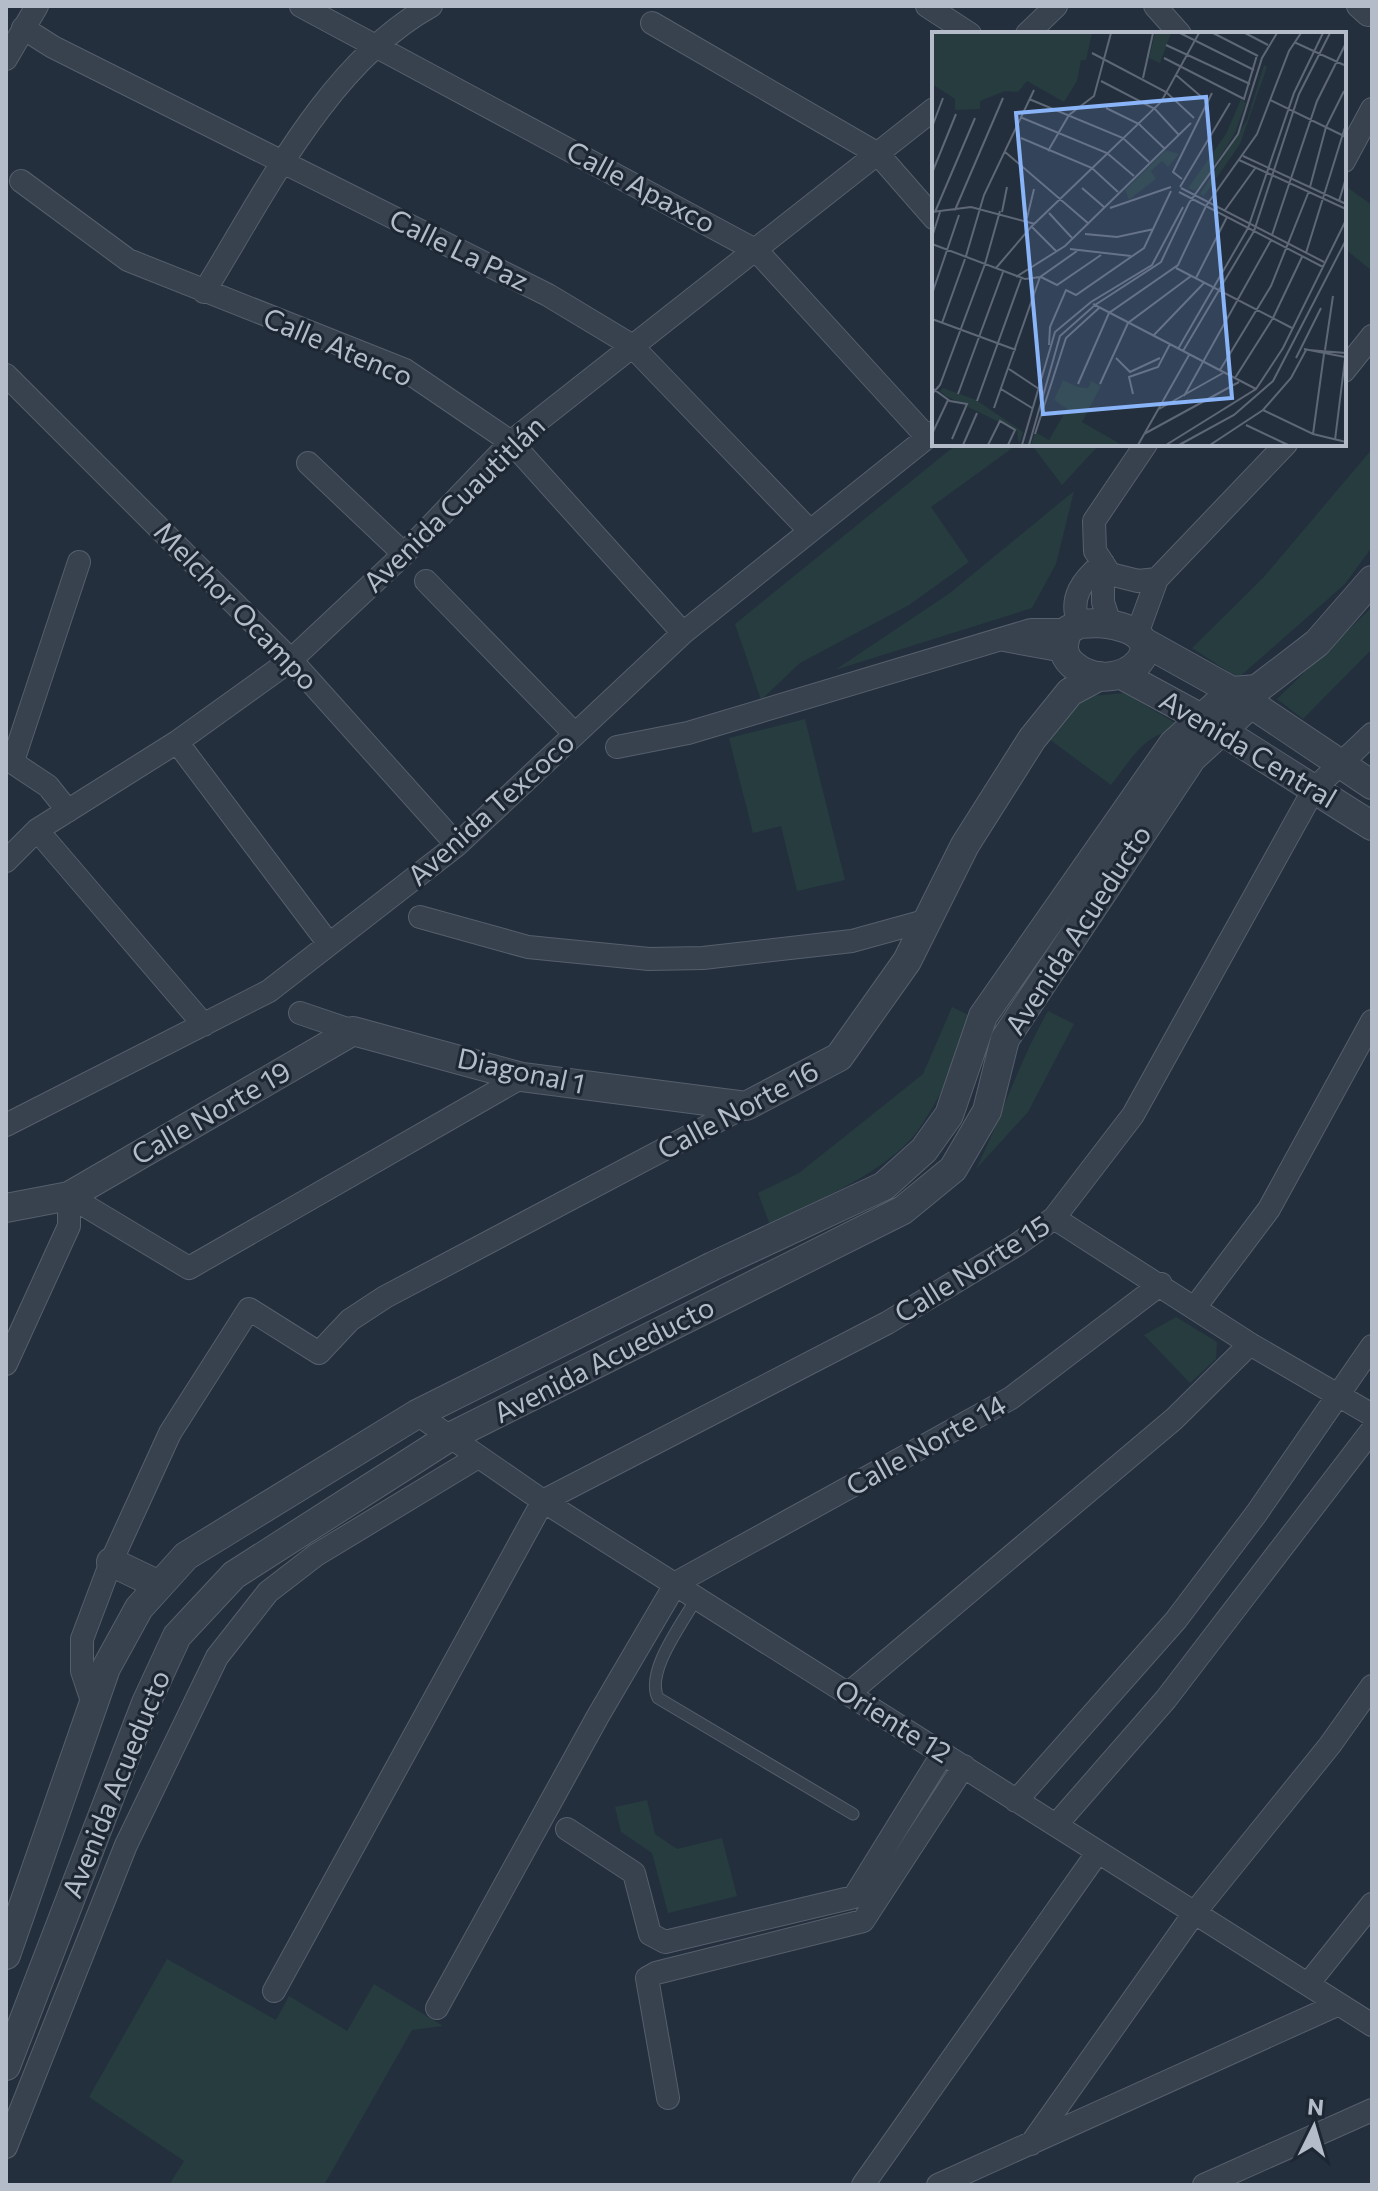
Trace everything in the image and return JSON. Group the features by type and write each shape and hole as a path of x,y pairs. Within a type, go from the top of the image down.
{"street":[{"path":"6,59 37,6"},
{"name":"Calle Apaxco","path":"301,6 757,251 930,435"},
{"path":"204,292 283,163 329,96 411,17 431,6"},
{"path":"927,6 967,32"},
{"path":"1029,32 1056,6"},
{"path":"1155,6 1178,32"},
{"path":"652,23 878,154 932,216"},
{"name":"Calle La Paz","path":"23,28 53,47 548,295 631,345 809,530"},
{"path":"1346,157 1372,109"},
{"name":"Avenida Cuautitlán","path":"6,861 37,830 177,742 291,660 404,554 511,442 932,111"},
{"name":"Calle Atenco","path":"21,181 128,260 405,370 511,442 683,633"},
{"path":"1346,368 1372,336"},
{"name":"Melchor Ocampo","path":"6,375 291,660 457,845"},
{"name":"Avenida Texcoco","path":"6,1125 269,991 457,845 683,633 930,435"},
{"path":"1145,446 1094,521 1095,551 1110,574 1149,585"},
{"path":"1111,675 1139,665 1145,654 1140,638 1149,585 1284,446"},
{"path":"308,463 404,554"},
{"path":"68,811 48,786 10,760 79,562"},
{"path":"617,747 688,733 1003,639 1069,641 1110,624 1103,602 1103,563"},
{"path":"1069,641 1080,586 1103,563"},
{"name":"Avenida Acueducto","path":"6,1955 106,1668 139,1608 186,1556 249,1514 417,1414 713,1266 884,1186 924,1150 949,1115 983,1016 1173,744 1212,724 1317,643 1372,580"},
{"path":"426,581 575,734"},
{"name":"Avenida Central","path":"1110,624 1247,695 1372,785"},
{"name":"Avenida Central","path":"1069,641 1080,671 1111,675 1212,724 1372,826"},
{"name":"Calle Norte 16","path":"1032,739 1036,717 1069,641"},
{"name":"Calle Norte 16","path":"111,1562 170,1433 249,1309 319,1353 350,1320 385,1297 839,1057 907,961 965,845 1032,739 1070,692 1111,675"},
{"name":"Avenida Acueducto","path":"6,2066 146,1703 177,1636 234,1575 448,1438 903,1210 953,1169 987,1111 1005,1039 1212,724"},
{"name":"Calle Norte 15","path":"543,1501 887,1323 1018,1244 1054,1218 1133,1115 1314,789 1372,734"},
{"path":"177,742 329,944"},
{"path":"37,830 204,1025"},
{"path":"420,917 528,947 649,959 703,958 852,941 928,920"},
{"name":"Diagonal 1","path":"300,1013 353,1031 522,1077 746,1106"},
{"path":"1196,1306 1269,1209 1372,1021"},
{"name":"Calle Norte 19","path":"6,1208 69,1196 353,1031"},
{"path":"69,1196 189,1268 522,1077"},
{"path":"6,1364 69,1226 69,1196"},
{"path":"1054,1218 1196,1306 1250,1344 1372,1415"},
{"name":"Calle Norte 14","path":"676,1583 1011,1398 1161,1284"},
{"path":"849,1693 1174,1419 1250,1344"},
{"path":"1016,1801 1176,1620 1340,1395 1372,1346"},
{"name":"Oriente 12","path":"417,1414 543,1501 1372,2025"},
{"path":"1056,1825 1166,1699 1372,1430"},
{"name":"Avenida Acueducto","path":"6,2147 126,1845 217,1657 268,1592 316,1555 478,1457"},
{"path":"274,1991 543,1501"},
{"path":"93,1704 82,1671 82,1639 111,1562 159,1585"},
{"path":"437,2008 598,1716 676,1583"},
{"path":"1031,2144 1195,1912 1330,1745 1372,1686"},
{"path":"567,1829 634,1873 650,1934 665,1942 854,1897 943,1753"},
{"path":"668,2098 646,1984 650,1975 863,1921 964,1766"},
{"path":"863,2185 1098,1852"},
{"path":"1308,1984 1372,1904"},
{"path":"665,1942 672,1969"},
{"path":"938,2185 1339,2004"},
{"path":"1204,2185 1372,2110"}],"lane":[{"path":"697,1597 654,1673 653,1687 658,1698 853,1814"}],"green space":[{"path":"1346,186 1372,205 1372,271 1346,250"},
{"path":"955,446 1015,446 931,507 969,562 909,605 800,663 761,700 735,624"},
{"path":"1033,446 1098,446 1062,485"},
{"path":"1372,449 1372,547 1345,584 1238,678 1192,648 1263,578"},
{"path":"1074,491 1056,564 1032,608 835,670 950,593"},
{"path":"1372,607 1372,649 1303,719 1277,699"},
{"path":"1124,693 1184,728 1149,740 1111,785 1041,733 1068,698"},
{"path":"805,719 845,880 797,891 781,826 753,833 729,738"},
{"path":"952,1007 973,1017 941,1091 916,1133 887,1161 868,1173 770,1225 758,1193 799,1173 923,1074"},
{"path":"1048,1011 1074,1024 1028,1112 976,1169 1028,1049"},
{"path":"1176,1317 1217,1342 1216,1359 1190,1383 1144,1335"},
{"path":"647,1800 655,1834 677,1849 722,1838 737,1896 668,1913 652,1853 621,1832 615,1807"},
{"path":"167,1959 276,2020 289,1996 347,2031 374,1984 443,2026 412,2030 324,2185 169,2185 184,2161 89,2097"}]}
